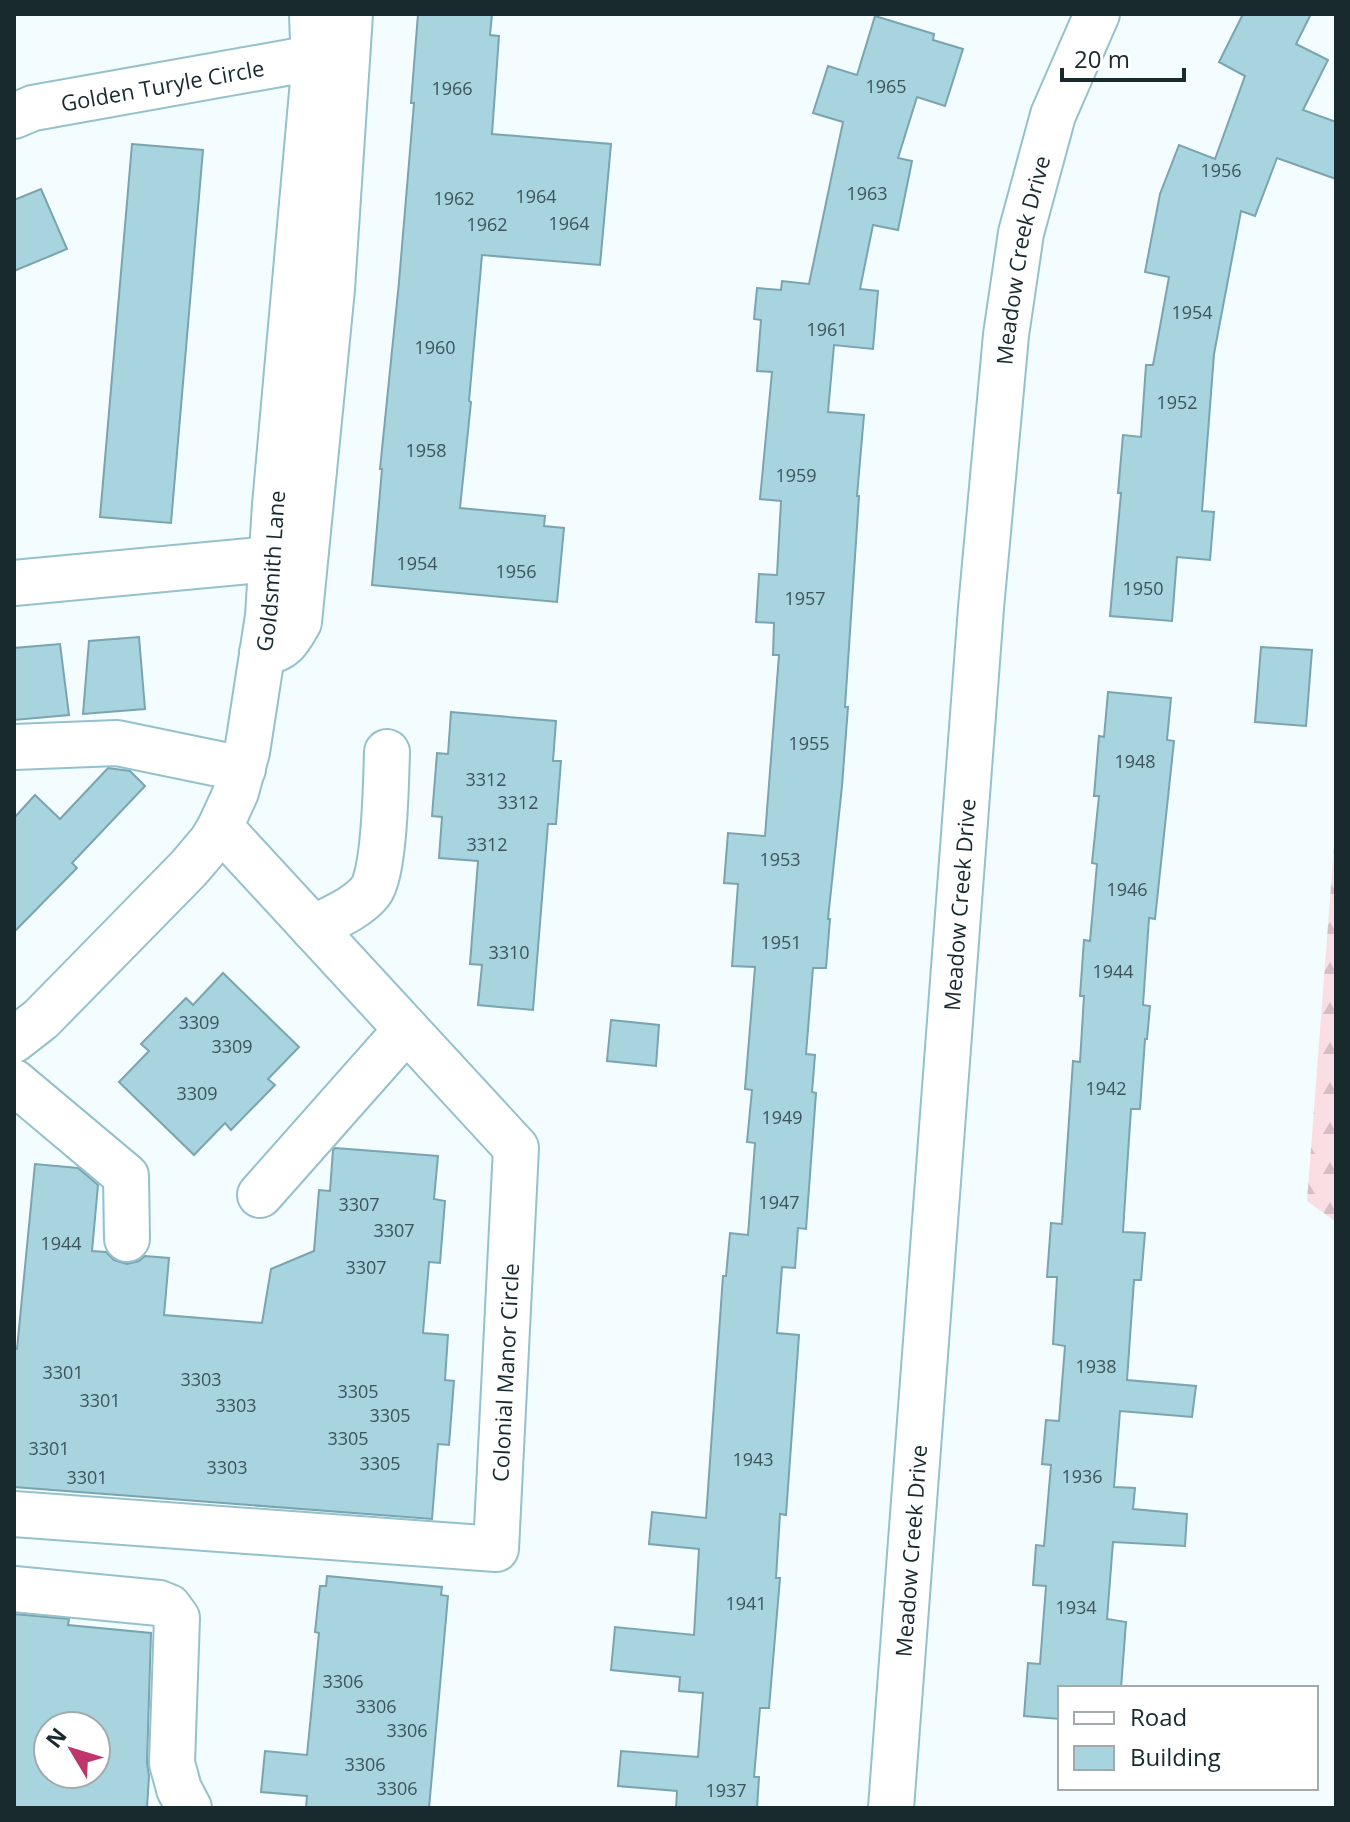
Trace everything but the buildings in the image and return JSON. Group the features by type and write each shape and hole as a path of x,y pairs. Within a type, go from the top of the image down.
{"street":[{"name":"Goldsmith Lane","path":"14,1040 41,1019 211,842 236,792 243,769 268,616 313,58 312,14"},
{"path":"262,653 274,652 288,641 299,622 332,289 350,14"},
{"name":"Meadow Creek Drive","path":"891,1808 981,608 1006,335 1021,233 1053,115 1097,14"},
{"name":"Golden Turyle Circle","path":"14,116 33,108 313,58"},
{"path":"14,583 271,559"},
{"path":"14,747 117,743 243,769"},
{"path":"313,928 360,903 374,889 380,867 387,752"},
{"name":"Colonial Manor Circle","path":"14,1514 496,1549 516,1148 220,827"},
{"path":"260,1195 406,1030"},
{"path":"14,1082 126,1176 127,1239"},
{"path":"14,1589 159,1603 169,1607 177,1618 172,1763 179,1789 189,1808"}],"green space":[{"path":"1336,820 1336,1222 1307,1201"}]}
